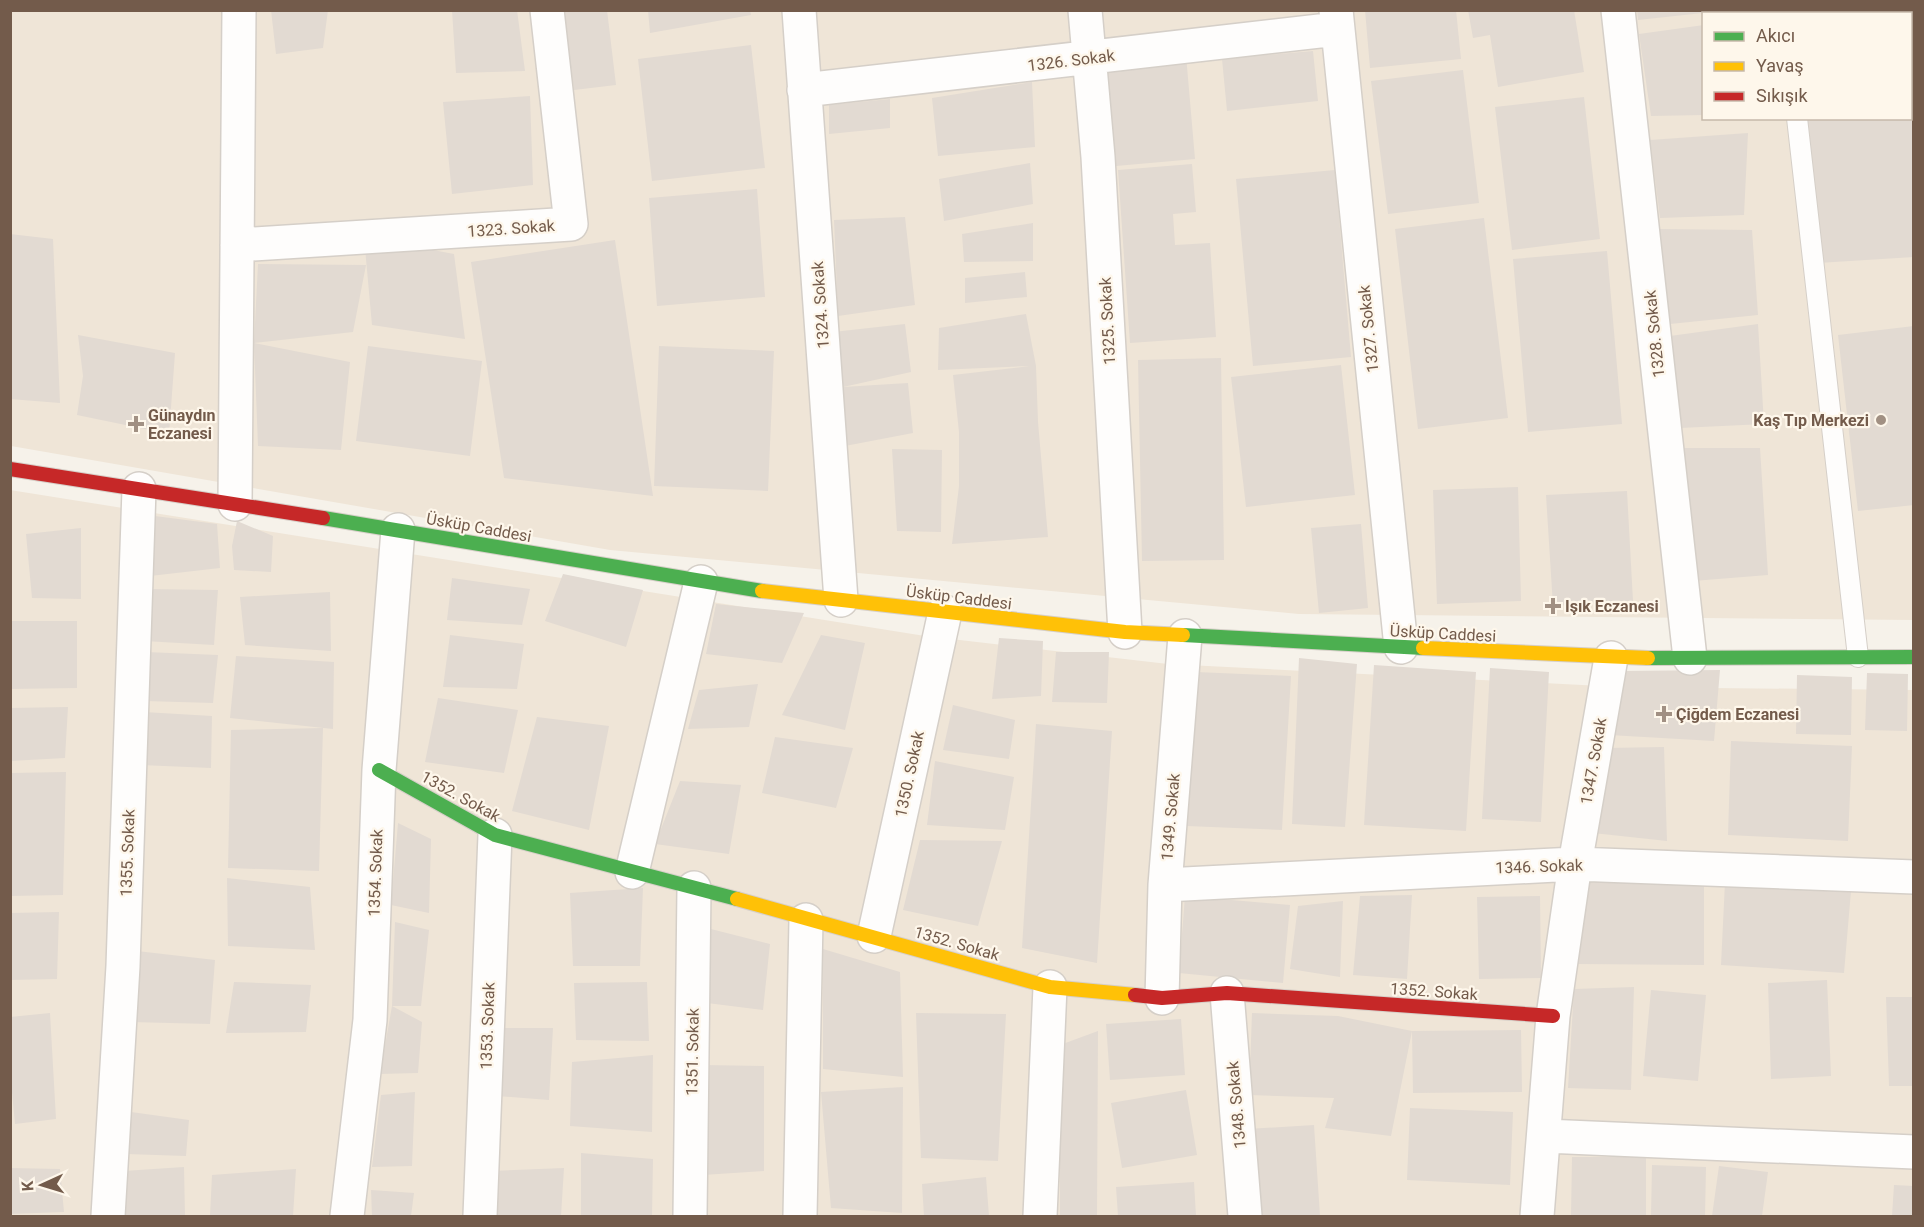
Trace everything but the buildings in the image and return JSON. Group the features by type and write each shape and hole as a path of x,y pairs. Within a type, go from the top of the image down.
{"street":[{"path":"235,504 239,10"},
{"name":"1323. Sokak","path":"237,245 571,224 547,10"},
{"name":"1324. Sokak","path":"799,10 841,600"},
{"name":"1325. Sokak","path":"1085,10 1098,157 1125,632"},
{"name":"1328. Sokak","path":"1618,10 1690,658"},
{"name":"1326. Sokak","path":"804,90 1089,58 1337,20"},
{"name":"1327. Sokak","path":"1337,20 1401,647"},
{"name":"Üsküp Caddesi","path":"10,469 398,530 701,582 1125,632 1611,658 1914,657"},
{"name":"1355. Sokak","path":"108,1216 123,966 139,489"},
{"name":"1354. Sokak","path":"347,1216 370,1020 379,770 398,530"},
{"path":"632,872 701,582"},
{"name":"1350. Sokak","path":"874,936 945,612"},
{"name":"1349. Sokak","path":"1162,998 1165,885 1185,636"},
{"name":"1347. Sokak","path":"1537,1216 1553,1016 1575,864 1611,658"},
{"name":"1352. Sokak","path":"379,770 495,835 806,920 874,936 1050,987 1162,998 1227,993 1553,1016"},
{"name":"1353. Sokak","path":"480,1216 495,835"},
{"name":"1346. Sokak","path":"1165,885 1575,864 1914,877"},
{"name":"1351. Sokak","path":"690,1216 694,888"},
{"path":"800,1216 806,920"},
{"path":"1040,1216 1050,987"},
{"name":"1348. Sokak","path":"1227,993 1245,1216"},
{"path":"1545,1136 1914,1152"}],"lane":[{"path":"1797,120 1858,657"}],"shaded area":[{"path":"10,11 1913,11 1913,620 1299,614 610,550 11,446"},
{"path":"10,490 925,636 1168,664 1621,687 1913,690 1913,1216 11,1216"}],"traffic: fast":[{"path":"323,518 762,591"},
{"path":"1183,635 1423,648"},
{"path":"1648,658 1914,657"},
{"path":"379,770 495,835 737,899"}],"traffic: slow":[{"path":"762,591 1125,632 1183,635"},
{"path":"1423,648 1648,658"},
{"path":"737,899 1050,987 1135,995"}],"traffic: jam":[{"path":"10,469 323,518"},
{"path":"1135,995 1162,998 1227,993 1553,1016"}],"place":[{"name":"Kaş Tıp Merkezi","path":"1881,420"},
{"name":"Günaydın Eczanesi","path":"136,424"},
{"name":"Işık Eczanesi","path":"1553,606"},
{"name":"Çiğdem Eczanesi","path":"1664,714"}]}
